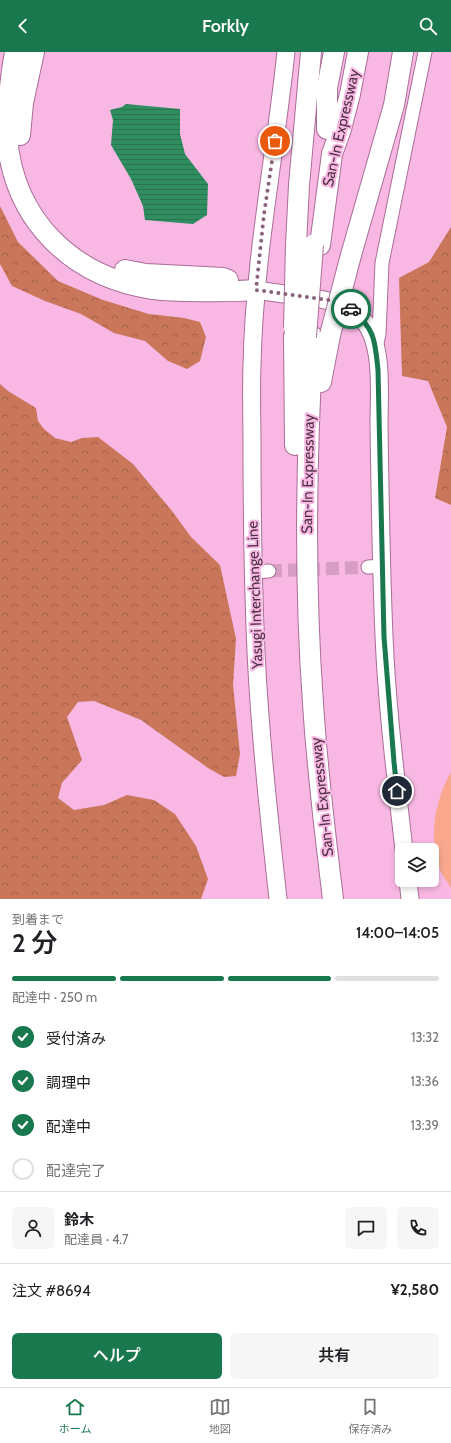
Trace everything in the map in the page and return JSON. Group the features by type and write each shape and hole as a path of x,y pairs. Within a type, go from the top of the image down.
{"highway":[{"path":"15,52 9,94 6,138 11,169 27,207 50,239 77,262 111,279 154,290 226,292 256,290"},
{"path":"34,52 23,103 20,139 23,165 36,201 56,228 83,252 116,268 146,274 223,278 256,290"},
{"path":"310,52 299,185 310,245 311,336"},
{"path":"334,52 328,88 334,129"},
{"name":"San-In Expressway","path":"310,245 334,129 337,88 344,52"},
{"name":"San-In Expressway","path":"334,129 350,94 358,52"},
{"path":"334,129 363,85 368,52"},
{"path":"311,336 351,255 394,105 403,52"},
{"name":"San-In Expressway","path":"311,336 307,519 308,587 313,702 322,806 333,899"},
{"name":"San-In Expressway","path":"311,336 296,467 306,718 325,899"}],"main road":[{"name":"Yasugi Interchange Line","path":"278,899 264,757 256,654 261,571 252,531 252,366 256,290 264,214 282,97 286,52"},
{"path":"256,290 329,300 349,308 363,320 373,336 376,350 379,395 375,566 384,637 394,762 403,843"},
{"path":"409,887 410,899"}],"street":[{"path":"376,350 382,264 425,52"}],"green space":[{"path":"0,206 18,242 58,281 103,300 149,314 184,318 200,322 206,337 200,361 187,369 168,361 145,341 114,333 81,314 45,301 12,286 0,264"},
{"path":"451,227 451,505 435,498 447,427 428,381 402,376 399,278 429,262"},
{"path":"0,384 8,391 36,408 38,421 44,429 55,438 71,442 82,438 98,437 133,464 172,511 191,537 220,565 236,639 233,685 240,754 236,776 224,777 208,768 141,720 94,701 78,702 67,717 82,760 62,783 58,798 74,810 104,805 127,795 154,800 175,814 196,846 208,879 201,899 0,899"}],"shaded area":[{"path":"126,104 180,109 180,134 185,154 208,184 207,215 193,224 145,220 143,206 131,179 111,145 113,120 110,110 122,107"},
{"path":"451,772 451,888 439,866 439,843 435,843 434,834 437,808 445,784"}],"tunnel":[{"path":"269,571 368,567"}],"way so far":[{"path":"275,141 264,214 256,290 329,300 351,309"}],"route":[{"path":"351,309 363,320 373,336 378,370 380,514 384,637 397,791"}]}
